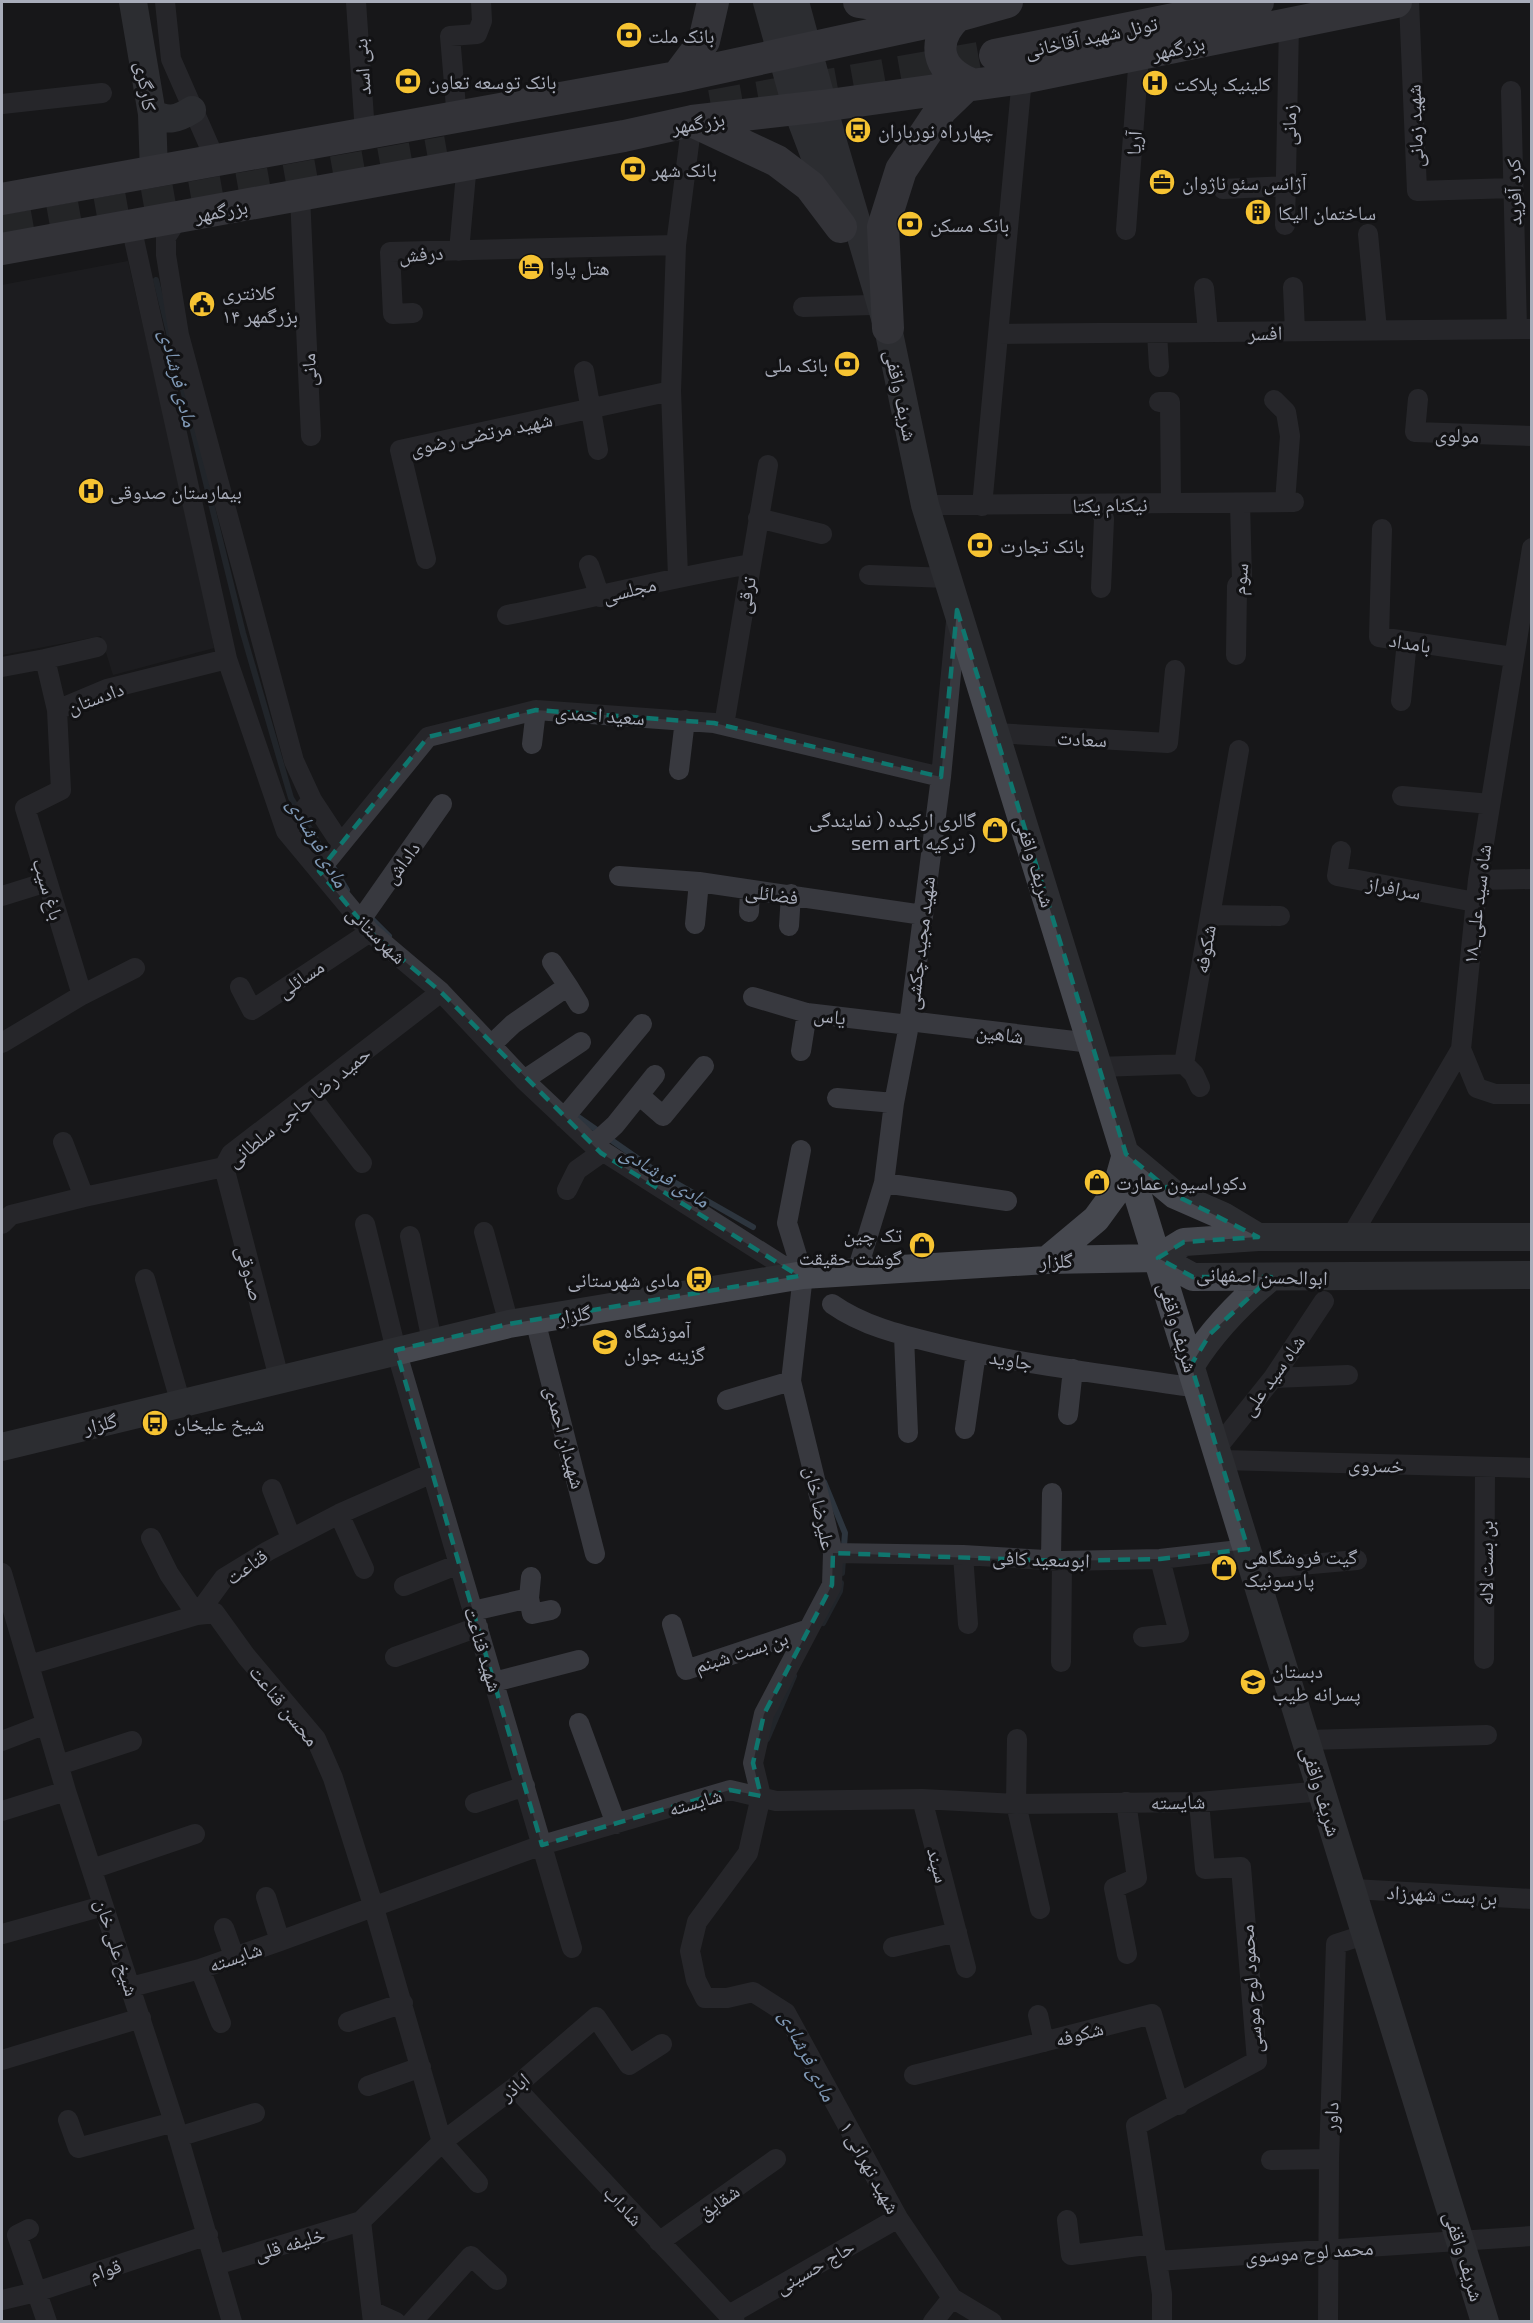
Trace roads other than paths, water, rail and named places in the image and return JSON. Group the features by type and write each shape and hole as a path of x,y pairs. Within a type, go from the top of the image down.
{"main road":[{"name":"کارگری","path":"133,2 152,114 154,172"},
{"path":"677,77 704,41 713,2"},
{"path":"767,2 793,51 810,108"},
{"path":"793,51 795,2"},
{"path":"859,2 893,7 951,9"},
{"path":"2,200 215,159 457,119 677,77 793,51 951,9 1007,2"},
{"name":"تونل شهید آقاخانی","path":"1149,2 991,46 1258,2"},
{"name":"بزرگمهر","path":"2,249 624,136 692,121 810,108 969,83 1022,78 1396,2"},
{"path":"880,317 883,227 901,170 941,110 969,83 956,78 946,67 940,54 941,39 951,9"},
{"name":"شریف واقفی","path":"810,108 841,227 880,317"},
{"name":"شریف واقفی","path":"810,108 880,317 925,505 1485,2322"},
{"path":"152,114 167,120 178,119 192,110"},
{"path":"692,121 777,161 810,186 841,227"},
{"path":"1047,1260 1096,1219 1115,1193 1126,1154 1175,1195 1223,1216 1258,1237"},
{"name":"ابوالحسن اصفهانی","path":"1532,1237 1352,1235 1258,1237 1184,1242 1158,1258 1193,1277 1532,1275"},
{"name":"گلزار","path":"2,1447 432,1341 522,1322 801,1276 1047,1260 1158,1258"},
{"path":"1194,1376 1210,1334 1239,1304 1271,1277"}],"street":[{"name":"کارگری","path":"165,2 171,58 215,159"},
{"name":"بنی اسد","path":"356,2 365,133"},
{"path":"457,119 450,36 477,34 482,21 481,2"},
{"name":"شهید زمانی","path":"1409,2 1417,191 1512,188"},
{"name":"زمانی","path":"1285,225 1289,24"},
{"name":"آریا","path":"1126,230 1139,56"},
{"path":"982,506 1022,78"},
{"name":"کرد آفرید","path":"1511,91 1512,188 1524,329"},
{"path":"2,104 102,93"},
{"path":"678,576 671,391 675,245 692,121"},
{"name":"درفش","path":"459,250 467,163"},
{"path":"1223,189 1287,186"},
{"name":"مانی","path":"300,196 311,436"},
{"path":"179,217 166,237 166,255 179,335 291,750 312,800 341,844"},
{"name":"شهرستانی","path":"130,226 227,659 286,831 365,926 441,992 524,1080 597,1149 801,1276"},
{"path":"1368,234 1377,330"},
{"name":"درفش","path":"413,313 393,314 390,252 675,245"},
{"path":"1293,287 1295,331"},
{"path":"1204,288 1208,332"},
{"path":"803,307 880,317"},
{"name":"افسر","path":"998,334 1524,329"},
{"path":"1157,333 1159,367"},
{"path":"584,371 598,450"},
{"name":"شهید مرتضی رضوی","path":"426,559 400,450 671,391"},
{"name":"مولوی","path":"1418,399 1415,432 1532,436"},
{"name":"نیکنام یکتا","path":"925,505 1290,502 1297,436 1286,412 1274,400"},
{"path":"1159,402 1170,402 1171,504"},
{"name":"ترقی","path":"724,725 768,465"},
{"name":"سوم","path":"1236,655 1237,586 1242,580 1240,503"},
{"path":"1099,504 1104,519 1101,588"},
{"path":"758,518 822,534"},
{"name":"بامداد","path":"1382,529 1379,637 1513,657"},
{"name":"۱۸_شاه سید علی","path":"1352,1235 1461,1049 1478,880 1532,548"},
{"name":"مجلسی","path":"507,615 600,597 678,576 751,564"},
{"path":"589,565 600,597"},
{"path":"869,575 948,578"},
{"name":"شهید مجید چکشی","path":"857,1271 884,1183 894,1103 909,1025 941,777 957,610"},
{"path":"1401,702 1407,641"},
{"path":"2,667 97,647"},
{"name":"دادستان","path":"45,659 57,710 107,689 227,659"},
{"name":"سعادت","path":"996,733 1167,743 1175,670"},
{"name":"باغ سیب","path":"57,710 61,790 25,808 82,995"},
{"path":"532,744 536,710"},
{"name":"سعید احمدی","path":"319,871 428,737 536,710 685,720 724,725 941,777"},
{"path":"679,770 685,720"},
{"name":"شکوفه","path":"1184,1064 1239,750"},
{"path":"1402,796 1490,804"},
{"path":"286,831 312,800"},
{"name":"داداش","path":"365,926 374,900 442,804"},
{"name":"سرافراز","path":"1341,851 1337,876 1475,902"},
{"name":"فضائلی","path":"620,876 699,882 923,915"},
{"path":"1478,880 1532,879"},
{"path":"2,896 47,882"},
{"path":"695,924 699,882"},
{"path":"749,912 750,891"},
{"path":"789,926 791,894"},
{"path":"1210,915 1280,916"},
{"name":"مسائلی","path":"240,987 252,1010 365,926"},
{"path":"552,962 579,1004"},
{"path":"2,1043 82,995 135,968"},
{"path":"491,1045 513,1024 568,986"},
{"name":"حمید رضا حاجی سلطانی","path":"2,1224 11,1215 224,1167 231,1154 441,992"},
{"name":"یاس","path":"753,997 807,1013 909,1025"},
{"path":"801,1051 807,1013"},
{"name":"شاهین","path":"909,1025 917,1022 1095,1055"},
{"path":"564,1118 642,1024"},
{"path":"524,1080 543,1064 581,1042"},
{"path":"1461,1049 1477,1088 1495,1094 1532,1094"},
{"path":"1095,1055 1184,1064 1194,1074 1200,1087"},
{"path":"639,1095 663,1116 704,1066"},
{"path":"567,1190 576,1170 597,1149 655,1075"},
{"path":"310,1095 362,1163"},
{"path":"837,1098 894,1103"},
{"path":"63,1142 84,1197"},
{"path":"801,1150 788,1222 801,1276"},
{"name":"صدوقی","path":"224,1167 279,1378"},
{"path":"884,1183 1007,1202"},
{"name":"شهید قناعت","path":"365,1224 396,1350 572,1948"},
{"name":"شهیدان احمدی","path":"484,1232 522,1322 595,1554"},
{"path":"410,1236 432,1341"},
{"name":"علیرضا خان","path":"761,1796 753,1763 764,1714 806,1630 832,1585 833,1553 791,1381 801,1276"},
{"path":"145,1279 181,1404"},
{"name":"شاه سید علی","path":"1219,1454 1324,1301"},
{"name":"جاوید","path":"832,1304 852,1318 904,1336 976,1353 1073,1369 1194,1376"},
{"path":"904,1336 908,1433"},
{"path":"964,1429 976,1353"},
{"path":"1068,1414 1073,1369"},
{"path":"1273,1378 1348,1375"},
{"path":"727,1400 791,1381"},
{"name":"خسروی","path":"1219,1454 1532,1468"},
{"name":"بن بست لاله","path":"1484,1659 1485,1467"},
{"name":"قناعت","path":"197,1615 224,1578 291,1538 432,1473"},
{"path":"272,1490 291,1538"},
{"path":"1052,1493 1061,1662"},
{"path":"339,1514 364,1569"},
{"path":"29,1665 197,1615 189,1599 169,1574 151,1538"},
{"name":"ابوسعید کافی","path":"833,1553 963,1555 1057,1560 1357,1560"},
{"path":"963,1555 968,1624"},
{"path":"1143,1637 1179,1633 1160,1559"},
{"path":"404,1586 459,1564"},
{"name":"شیخ علی خان","path":"2,1573 66,1791 176,2129 232,2322"},
{"path":"531,1577 529,1599 532,1614 551,1610"},
{"path":"395,1657 475,1619 529,1599"},
{"name":"محسن قناعت","path":"197,1615 215,1613 246,1656 316,1739 333,1778 374,1908"},
{"name":"بن بست شبنم","path":"672,1624 686,1670 806,1630"},
{"path":"494,1682 579,1659"},
{"path":"579,1723 616,1824"},
{"path":"2,1741 46,1724"},
{"path":"1307,1740 1487,1735"},
{"path":"1017,1738 1016,1804 1040,1909"},
{"path":"59,1765 132,1741"},
{"path":"475,1803 525,1786"},
{"name":"شایسته","path":"131,1987 200,1969 374,1908 542,1845 730,1790 776,1801 922,1799 1016,1804 1126,1802 1154,1792 1199,1802 1323,1791"},
{"path":"2,1811 66,1791"},
{"name":"شهید تهرانی ۱","path":"761,1796 748,1853 698,1922 690,1951 696,1980 705,1998 727,1998 753,1992 786,2013 898,2218 952,2298 992,2322"},
{"name":"سپند","path":"922,1799 966,1968"},
{"path":"1126,1802 1137,1878 1114,1888 1127,1954"},
{"name":"محمود لوح موسی","path":"1162,2322 1155,2252 1136,2126 1179,2105 1257,2061 1241,1867 1205,1869 1199,1802"},
{"path":"93,1869 195,1834"},
{"name":"بن بست شهرزاد","path":"1353,1889 1532,1899"},
{"path":"266,1897 280,1941"},
{"path":"2,1934 103,1906"},
{"path":"374,1908 442,2142 478,2183"},
{"path":"224,1928 234,1956"},
{"path":"893,1947 957,1932"},
{"name":"داور","path":"1328,2322 1329,2159 1336,1944 1367,1934"},
{"path":"200,1969 221,2023"},
{"path":"348,2022 403,2003"},
{"name":"شکوفه","path":"914,2075 1152,2014 1179,2105"},
{"path":"1038,2015 1044,2042"},
{"name":"اباذر","path":"361,2221 442,2142 515,2087 596,2017 629,2065 662,2044"},
{"path":"2,2060 141,2018"},
{"path":"368,2086 421,2067"},
{"name":"شاداب","path":"515,2087 732,2318"},
{"path":"68,2120 78,2148 255,2113"},
{"path":"1271,2160 1329,2159"},
{"name":"شقایق","path":"659,2242 776,2160"},
{"name":"حاج حسینی","path":"732,2318 898,2218"},
{"name":"محمد لوح موسوی","path":"1067,2220 1071,2255 1330,2248 1532,2236"},
{"path":"361,2221 374,2317 396,2322"},
{"name":"خلیفه قلی","path":"216,2265 361,2221"},
{"path":"29,2229 17,2235 48,2322"},
{"name":"قوام","path":"2,2300 36,2292 208,2235"},
{"path":"412,2322 471,2256 497,2280"},
{"path":"933,2322 952,2298"}],"waterway":[{"name":"مادی فرشادی","path":"156,280 243,633 291,798 347,890"},
{"name":"مادی فرشادی","path":"369,916 389,936"},
{"name":"مادی فرشادی","path":"571,1112 660,1174 753,1227"},
{"name":"مادی فرشادی","path":"824,1482 845,1533 842,1573"},
{"name":"مادی فرشادی","path":"823,1623 840,1591 841,1583"},
{"name":"مادی فرشادی","path":"767,1739 794,1676"}],"tunnel":[{"path":"711,106 995,55"},
{"path":"2,231 447,152"}],"place":[{"name":"بانک ملت","path":"629,35"},
{"name":"بانک توسعه تعاون","path":"408,81"},
{"name":"کلینیک پلاکت","path":"1155,83"},
{"name":"چهارراه نورباران","path":"858,130"},
{"name":"بانک شهر","path":"633,169"},
{"name":"آژانس سئو ناژوان","path":"1162,182"},
{"name":"ساختمان الیکا","path":"1258,212"},
{"name":"بانک مسکن","path":"910,224"},
{"name":"هتل پاوا","path":"531,267"},
{"name":"کلانتری ۱۴ بزرگمهر","path":"202,304"},
{"name":"بانک ملی","path":"847,364"},
{"name":"بیمارستان صدوقی","path":"91,491"},
{"name":"بانک تجارت","path":"980,545"},
{"name":"گالری ارکیده ( نمایندگی sem art ترکیه )","path":"995,830"},
{"name":"دکوراسیون عمارت","path":"1097,1182"},
{"name":"تک چین گوشت حقیقت","path":"922,1245"},
{"name":"مادی شهرستانی","path":"699,1279"},
{"name":"آموزشگاه گزینه جوان","path":"605,1342"},
{"name":"شیخ علیخان","path":"155,1423"},
{"name":"گیت فروشگاهی پارسونیک","path":"1224,1568"},
{"name":"دبستان پسرانه طیب","path":"1253,1682"}]}
